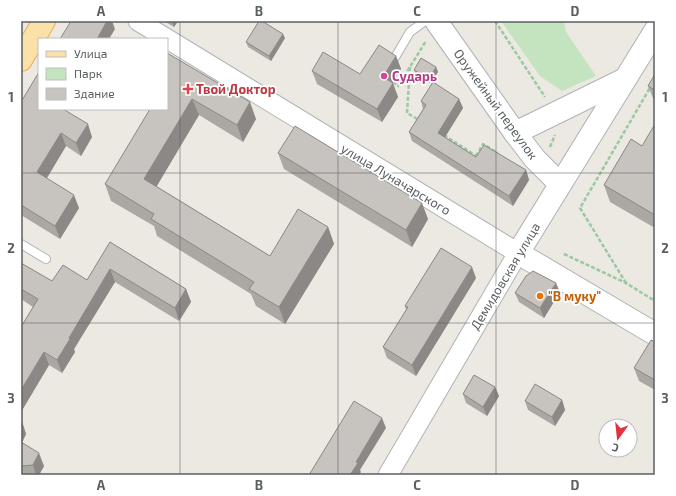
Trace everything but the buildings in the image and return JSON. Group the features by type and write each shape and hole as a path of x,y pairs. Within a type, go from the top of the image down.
{"main road":[{"path":"21,60 44,21"},
{"name":"Оружейный переулок","path":"432,30 508,141 535,160 560,184"},
{"name":"Демидовская улица","path":"518,253 655,31"},
{"path":"508,141 625,79"},
{"name":"улица Луначарского","path":"518,253 655,334"}],"street":[{"name":"улица Луначарского","path":"138,21 166,38"},
{"name":"улица Луначарского","path":"168,39 518,253"},
{"name":"Демидовская улица","path":"388,475 518,253"}],"lane":[{"path":"394,59 410,32 425,21"},
{"path":"21,244 46,259"}],"path":[{"path":"495,21 546,98"},
{"path":"393,82 398,86 432,30"},
{"path":"410,67 407,113 420,120"},
{"path":"626,283 580,208 655,79"},
{"path":"439,132 483,160"},
{"path":"494,158 508,141"},
{"path":"476,156 484,144 498,153"},
{"path":"564,254 626,283 655,301"}],"green space":[{"path":"501,21 564,21 566,32 596,76 562,91 540,76"}],"place":[{"name":"Сударь","path":"384,76"},
{"name":"Твой Доктор","path":"188,89"},
{"name":"\"В муку\"","path":"540,296"}]}
